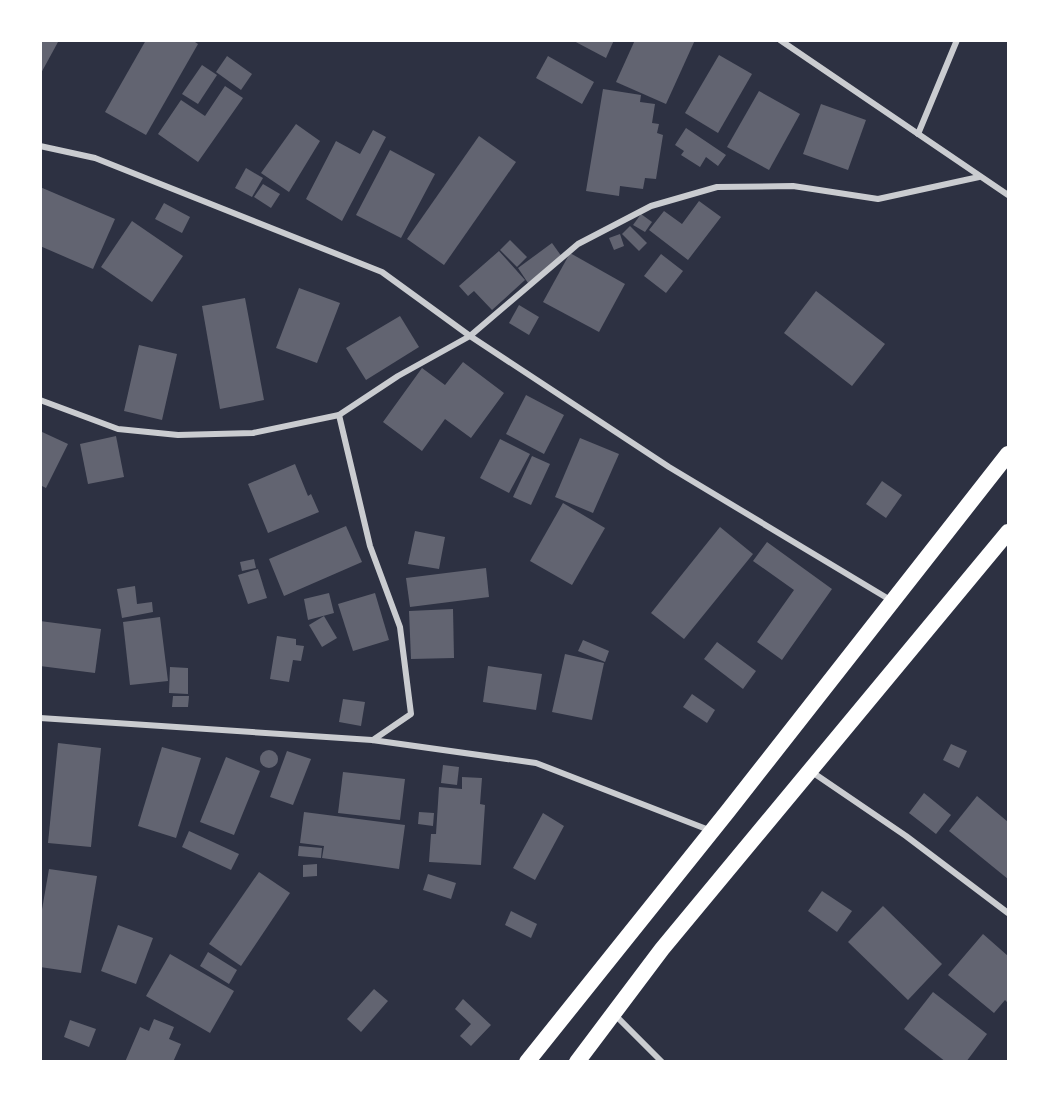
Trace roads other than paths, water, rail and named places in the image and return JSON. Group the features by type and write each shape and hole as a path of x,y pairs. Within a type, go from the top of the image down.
{"highway":[{"path":"527,1062 1008,454"},
{"path":"577,1062 662,949 1008,532"}],"street":[{"path":"780,40 1008,195"},
{"path":"918,134 957,40"},
{"path":"40,146 95,158 382,272 470,336 669,466 893,601"},
{"path":"40,400 118,429 178,435 253,433 339,415 398,376 470,336 578,244 651,206 717,187 793,186 878,199 979,177"},
{"path":"339,415 370,546 400,627 411,714 372,740"},
{"path":"40,718 372,740 536,763 712,831"},
{"path":"809,770 878,816 1008,913"},
{"path":"614,1014 662,1062"}]}
